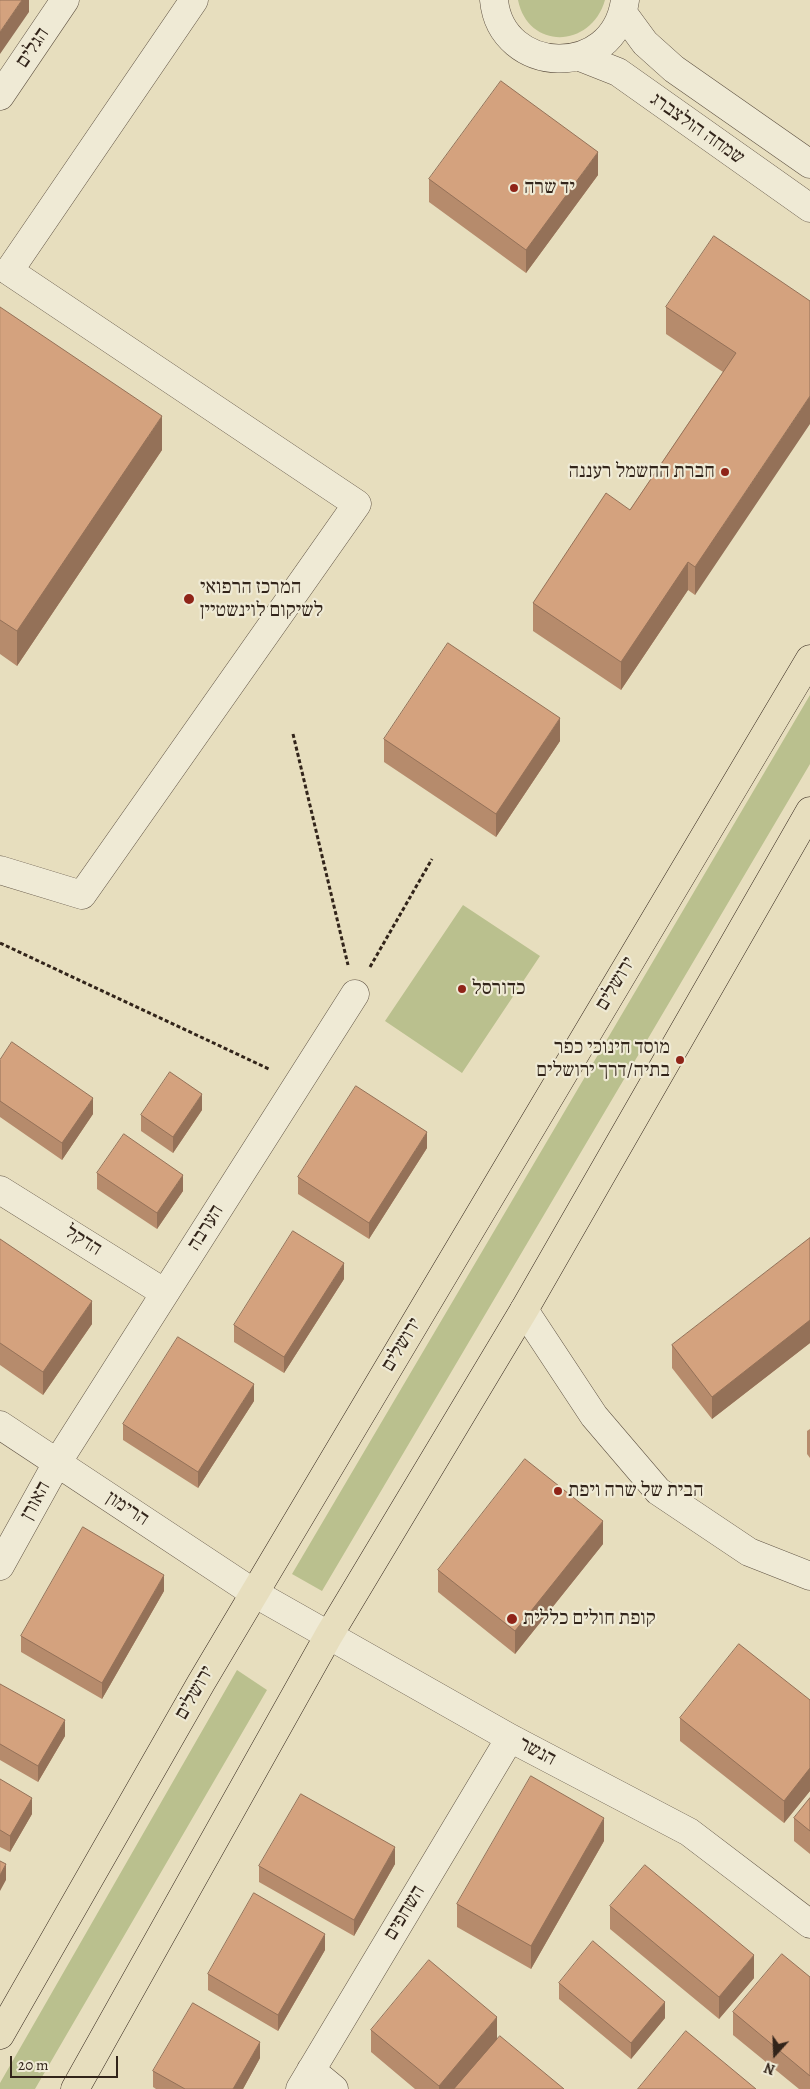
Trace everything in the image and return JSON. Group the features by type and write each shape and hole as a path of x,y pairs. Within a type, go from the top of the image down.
{"main road":[{"name":"ירושלים","path":"0,2035 254,1593 810,658"},
{"path":"75,2089 329,1635 524,1310 810,811"}],"street":[{"name":"הגלים","path":"0,96 66,0"},
{"path":"0,870 82,896 357,504 9,271 194,0"},
{"path":"494,0 501,24 516,42 535,55 558,60 580,57 601,46 615,32 624,7"},
{"name":"שמחה הולצברג","path":"624,7 645,43 674,69 810,164"},
{"name":"שמחה הולצברג","path":"580,57 618,72 810,208"},
{"name":"הערבה","path":"57,1463 355,994"},
{"name":"הדקל","path":"0,1190 165,1292"},
{"path":"524,1310 594,1416 658,1491 749,1552 810,1576"},
{"name":"הרימון","path":"0,1425 254,1593"},
{"name":"האורן","path":"0,1566 57,1463"},
{"name":"הנשר","path":"254,1593 510,1738 690,1832 810,1924"},
{"name":"השחפים","path":"305,2080 510,1738"},
{"path":"305,2080 334,2089"}],"path":[{"path":"294,734 355,994"},
{"path":"355,994 432,859"},
{"path":"0,943 299,1083"}],"green space":[{"path":"518,0 605,0 598,16 587,28 574,35 560,37 546,35 534,28 524,16"},
{"path":"810,695 810,764 322,1591 292,1574"},
{"name":"כדורסל","path":"463,905 540,956 462,1073 385,1021"},
{"path":"237,1670 267,1690 35,2089 0,2089 0,2083"}],"building":[{"path":"0,0 22,0 0,32"},
{"name":"יד שרה","path":"501,81 598,152 526,250 429,179"},
{"name":"חברת החשמל רעננה","path":"714,236 810,301 810,396 695,567 688,562 621,662 533,603 606,493 630,510 736,353 666,307"},
{"path":"0,307 162,416 17,631 0,620"},
{"path":"448,643 560,718 496,814 384,739"},
{"path":"12,1042 93,1098 62,1143 0,1101 0,1060"},
{"path":"170,1072 202,1094 173,1137 141,1115"},
{"path":"356,1086 427,1132 369,1223 298,1177"},
{"path":"124,1134 183,1175 157,1213 97,1173"},
{"path":"293,1231 344,1263 284,1357 234,1325"},
{"path":"810,1238 810,1320 712,1397 672,1345"},
{"path":"0,1239 92,1301 43,1372 0,1343"},
{"path":"178,1337 254,1384 198,1472 123,1424"},
{"path":"525,1459 603,1521 515,1631 438,1570"},
{"path":"83,1527 164,1575 102,1683 21,1636"},
{"path":"739,1644 810,1700 810,1768 784,1801 680,1718"},
{"path":"0,1684 65,1720 38,1766 0,1744"},
{"path":"531,1776 604,1818 531,1946 457,1904"},
{"path":"0,1779 32,1798 10,1836 0,1830"},
{"path":"301,1794 395,1847 354,1920 259,1866"},
{"path":"810,1798 810,1831 794,1818"},
{"path":"0,1861 6,1864 0,1875"},
{"path":"645,1865 754,1955 719,1997 610,1906"},
{"path":"254,1893 325,1934 278,2015 208,1974"},
{"path":"593,1941 665,2002 631,2043 559,1983"},
{"path":"782,1954 810,1977 810,2076 733,2012"},
{"path":"429,1960 497,2017 439,2086 371,2030"},
{"path":"193,2003 260,2042 233,2089 185,2089 153,2071"},
{"path":"686,2031 756,2089 638,2089"},
{"path":"500,2036 564,2089 454,2089"}],"place":[{"name":"יד שרה","path":"514,188"},
{"name":"חברת החשמל רעננה","path":"725,472"},
{"name":"המרכז הרפואי לשיקום לוינשטיין","path":"189,599"},
{"name":"כדורסל","path":"462,989"},
{"name":"מוסד חינוכי כפר בתיה/דרך ירושלים","path":"680,1060"},
{"name":"הבית של שרה ויפת","path":"558,1491"},
{"name":"קופת חולים כללית","path":"512,1619"}]}
